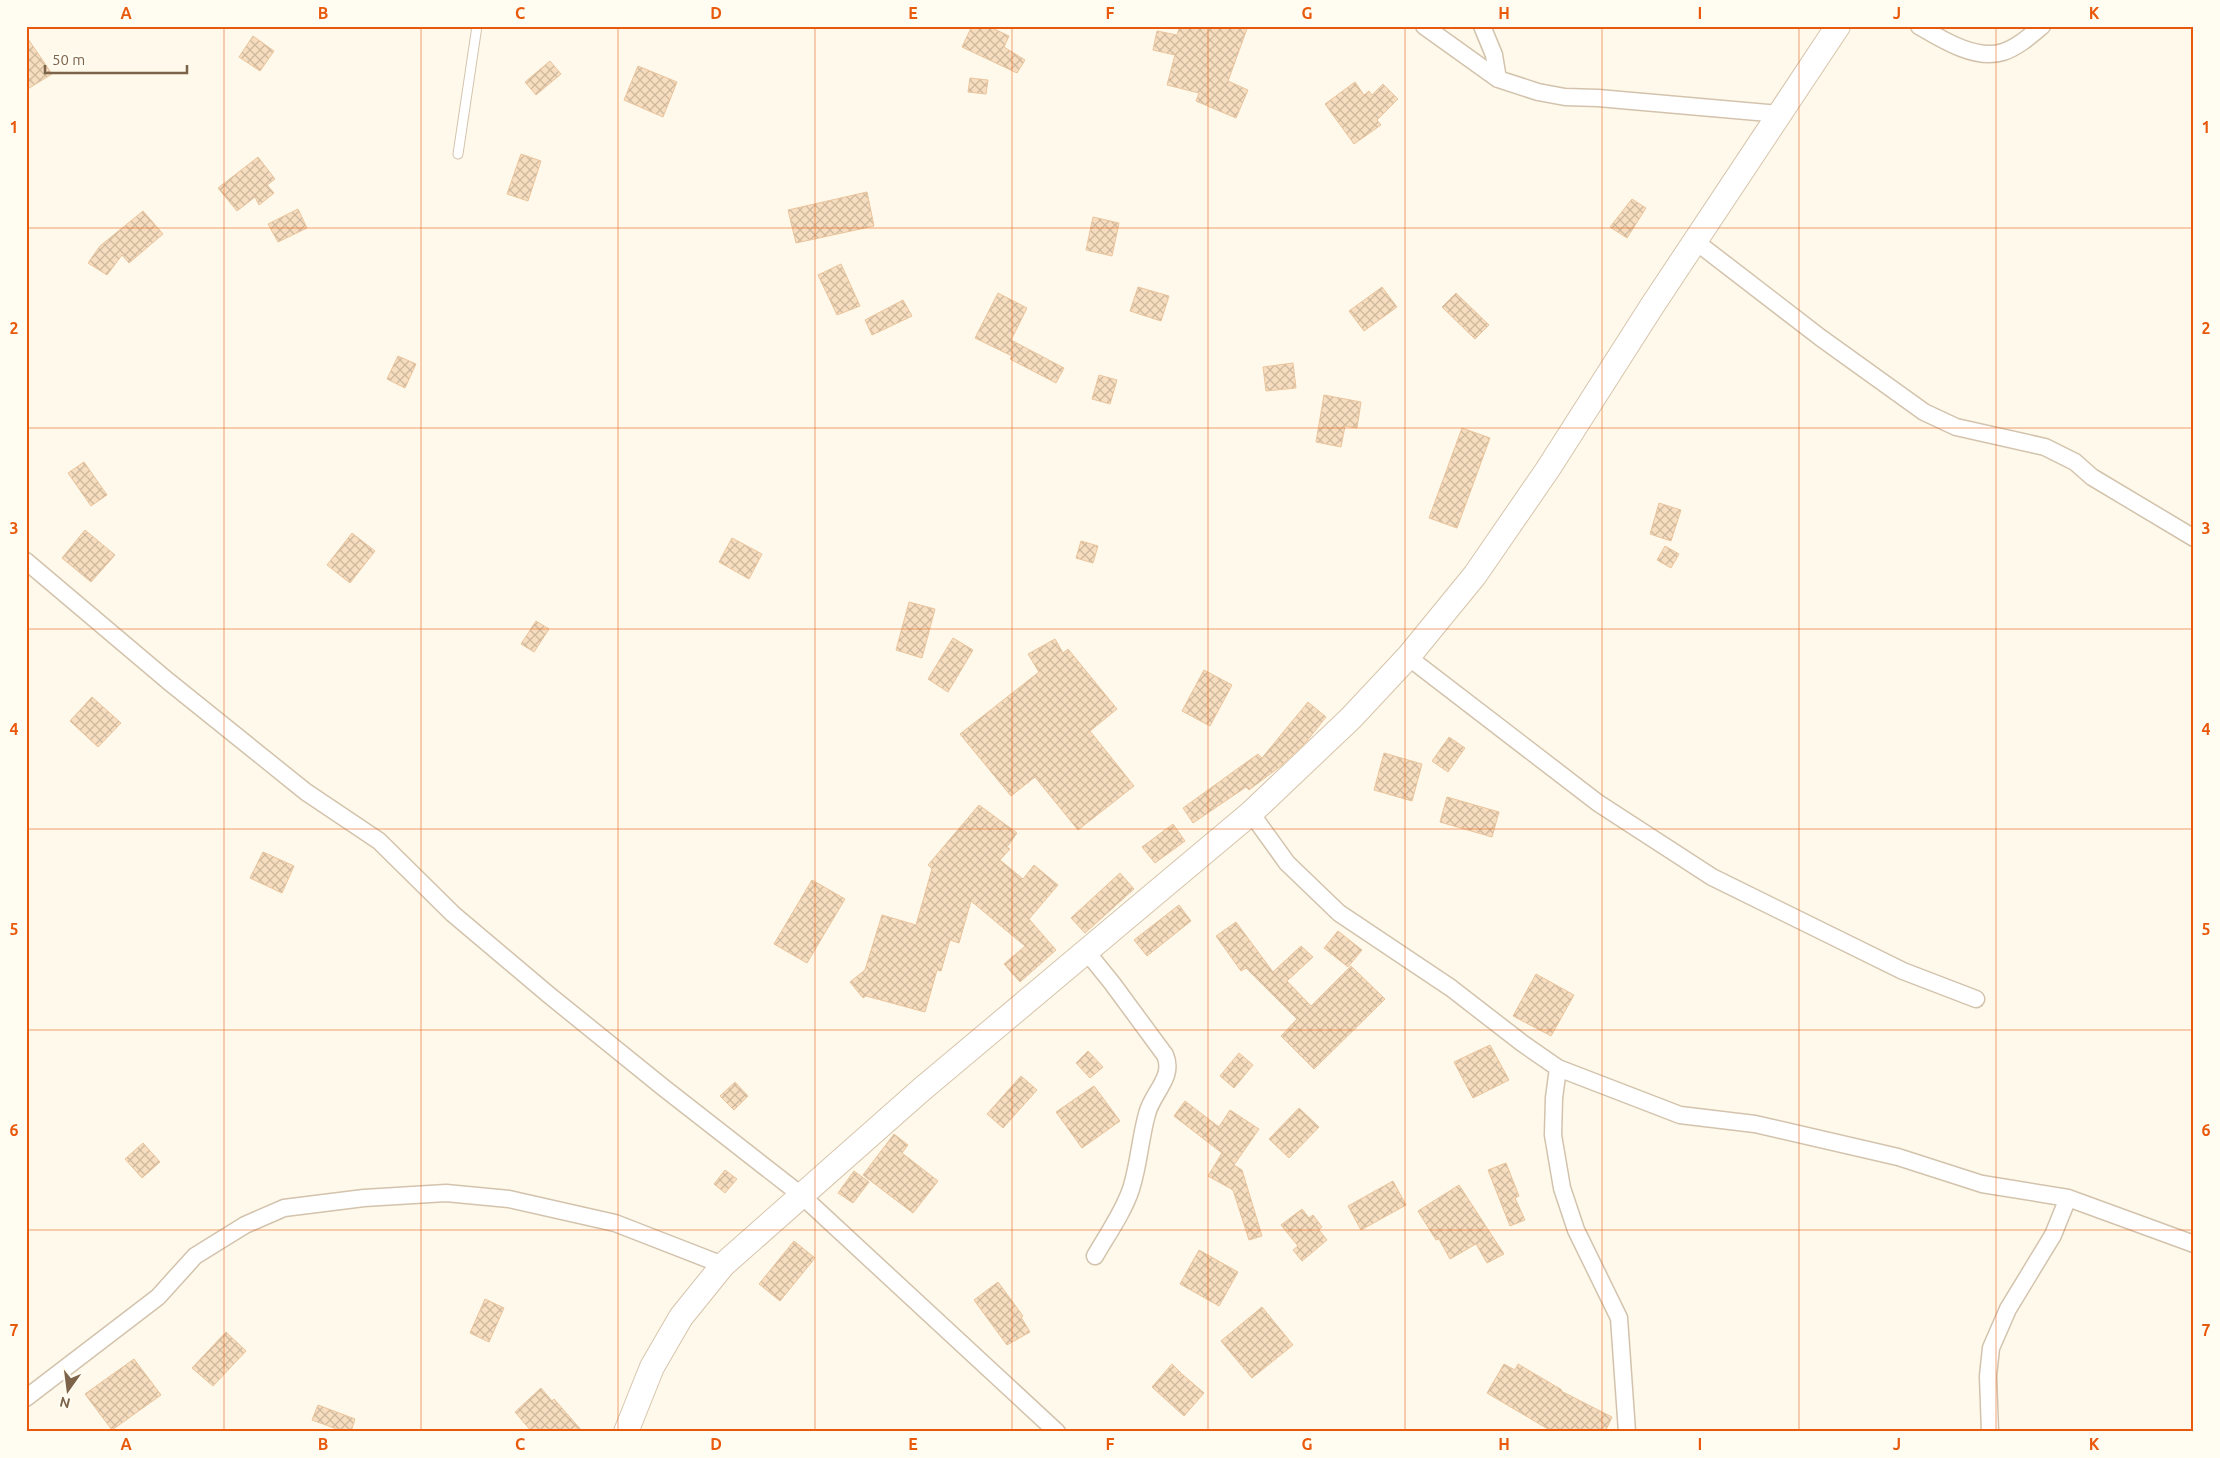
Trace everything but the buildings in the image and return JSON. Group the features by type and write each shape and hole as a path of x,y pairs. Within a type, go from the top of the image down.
{"main road":[{"path":"626,1432 652,1367 681,1317 722,1265 921,1090 1251,813 1351,718 1408,657 1481,567 1548,469 1695,241 1838,26"}],"street":[{"path":"1424,26 1498,79 1538,92 1565,98 1598,98 1780,114"},
{"path":"1482,26 1494,54 1498,79"},
{"path":"1919,26 1953,46 1982,53 2002,53 2020,43 2042,26"},
{"path":"1695,241 1821,338 1924,412 1956,427 2045,447 2075,462 2092,477 2194,538"},
{"path":"26,561 168,681 306,792 379,841 453,914 549,995 801,1195 1057,1432"},
{"path":"1408,657 1598,803 1712,877 1799,922 1902,970 1976,998"},
{"path":"1251,813 1287,863 1339,914 1451,988 1522,1043 1558,1068 1680,1115 1755,1124 1898,1157 1982,1184 2068,1198 2194,1244"},
{"path":"1086,951 1165,1055 1169,1064 1164,1081 1147,1113 1138,1165 1130,1190 1095,1256"},
{"path":"1558,1068 1554,1098 1553,1135 1562,1188 1576,1230 1619,1318 1627,1432"},
{"path":"26,1398 158,1297 195,1256 245,1224 284,1208 364,1198 446,1193 509,1199 615,1223 722,1265"},
{"path":"1990,1432 1988,1376 1992,1348 2008,1308 2053,1235 2068,1198"}],"lane":[{"path":"458,154 477,26"}]}
